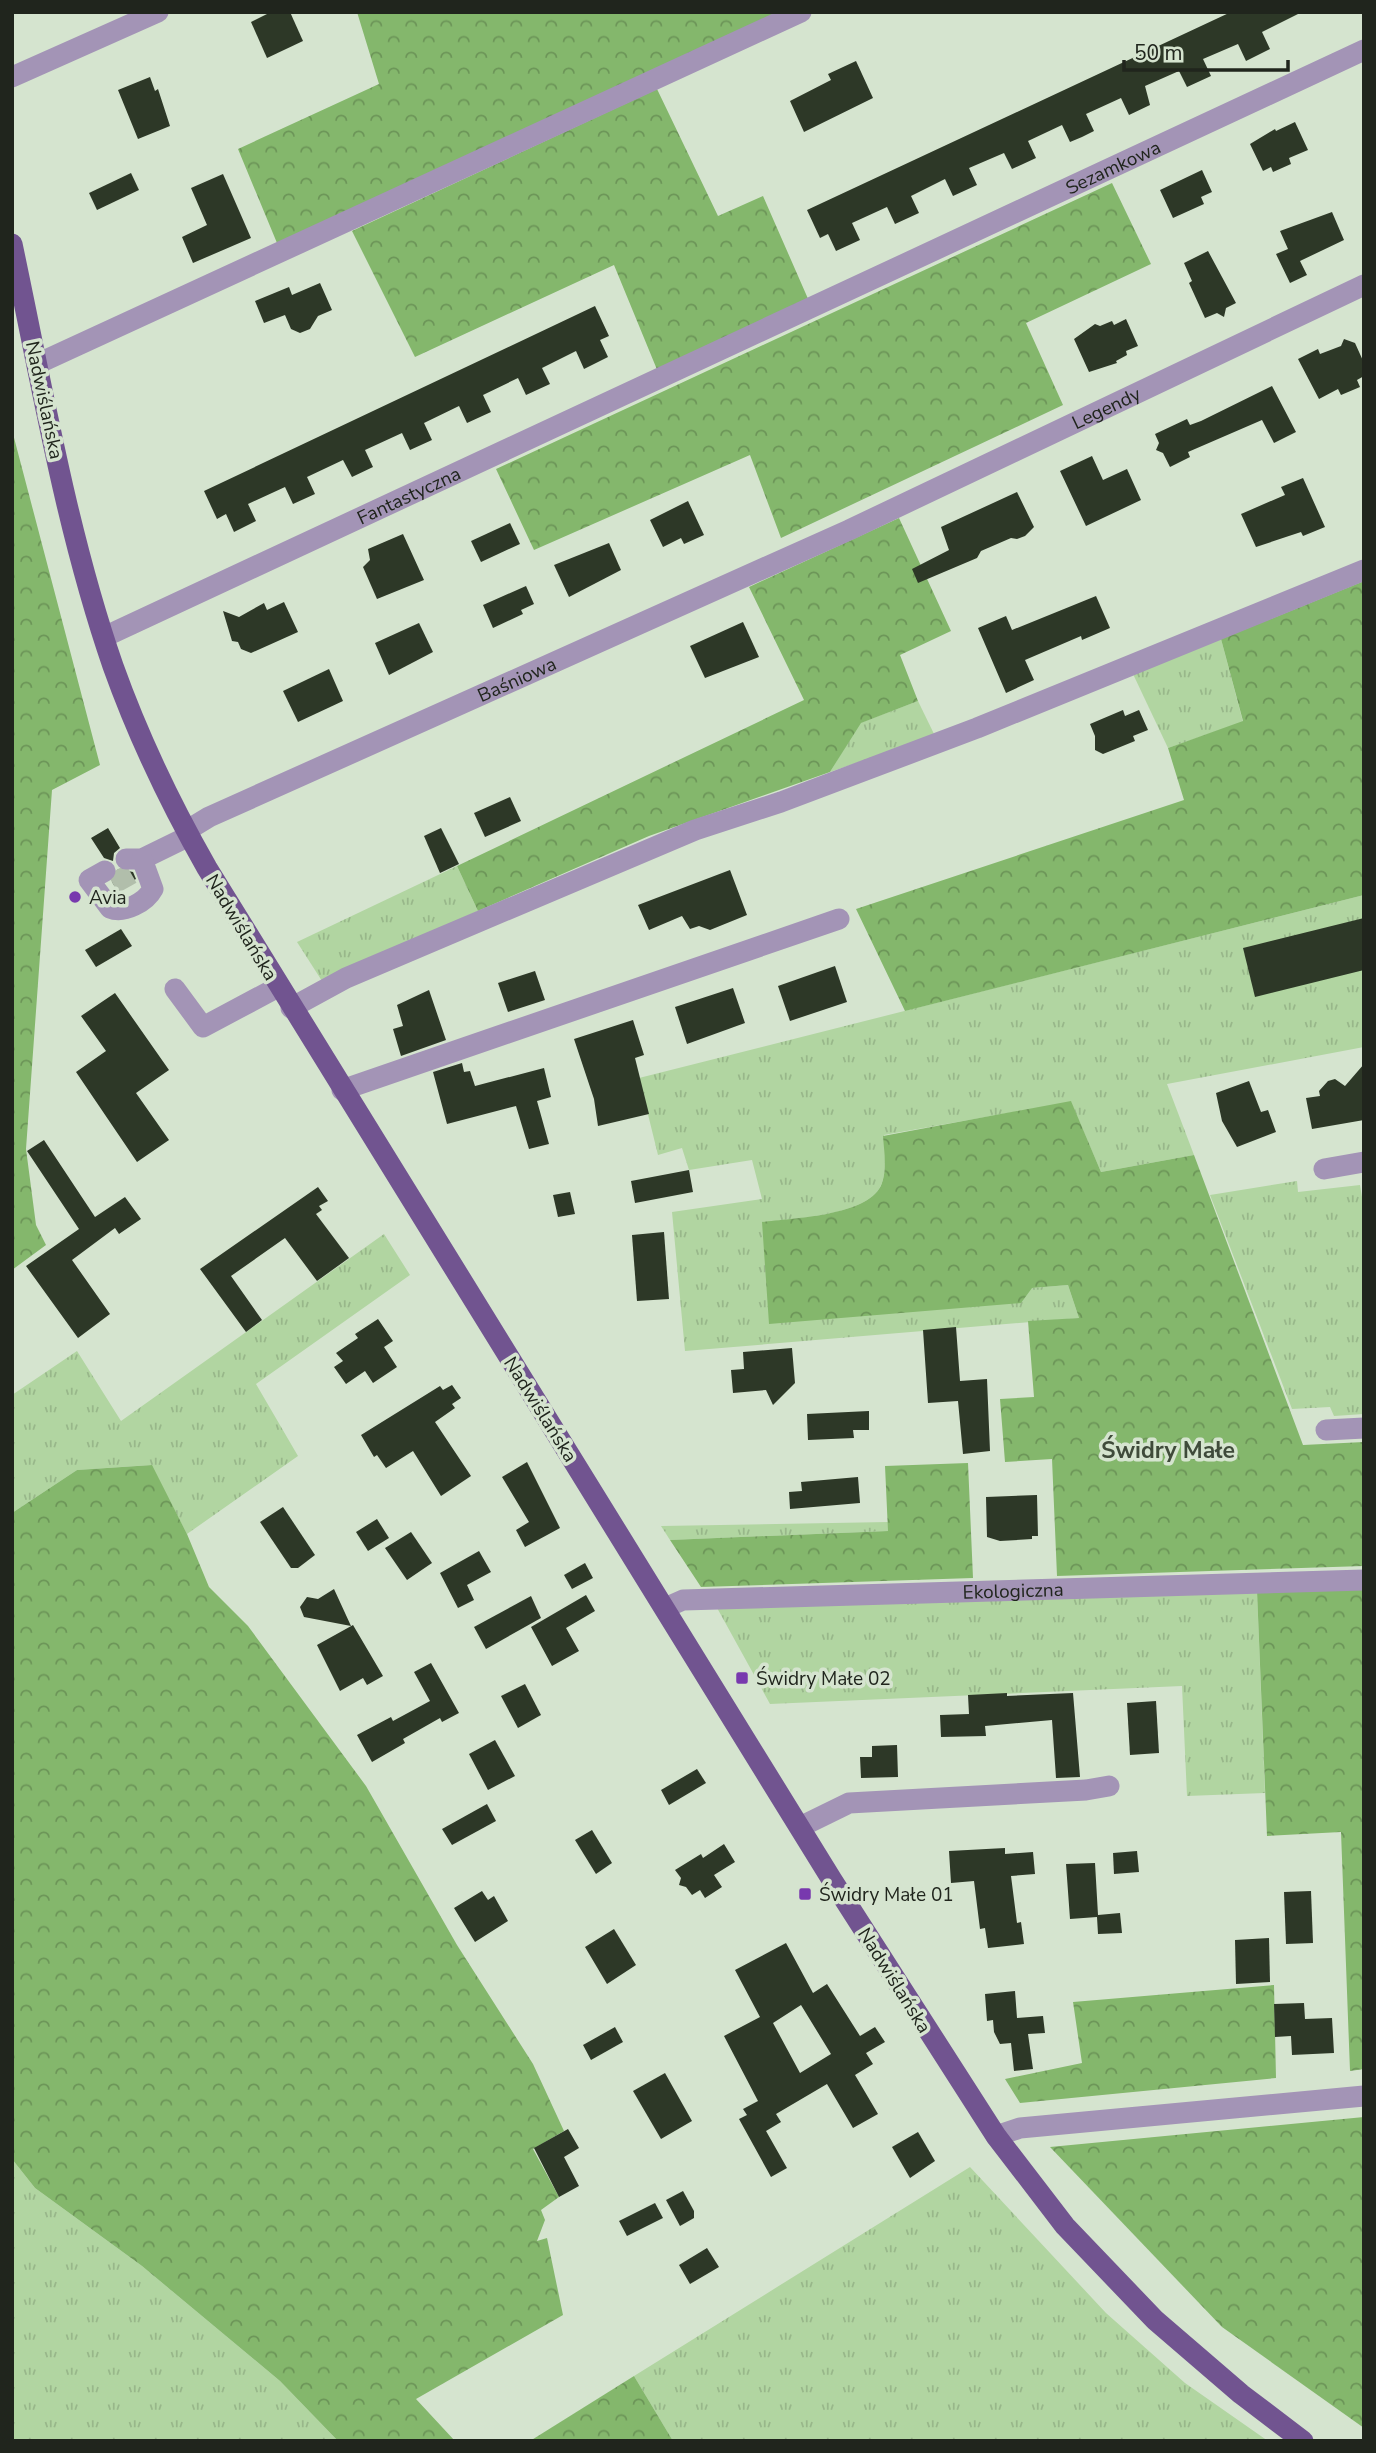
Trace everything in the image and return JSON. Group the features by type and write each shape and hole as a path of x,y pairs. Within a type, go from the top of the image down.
{"main road":[{"name":"Nadwiślańska","path":"12,244 78,544 104,637 133,718 188,834 291,1008 938,2049 996,2136 1065,2226 1155,2320 1241,2394 1303,2441"}],"street":[{"path":"12,77 158,12"},
{"path":"37,364 801,12"},
{"name":"Sezamkowa","path":"714,355 1364,50"},
{"name":"Legendy","path":"849,530 1364,285"},
{"name":"Fantastyczna","path":"104,637 714,355"},
{"name":"Baśniowa","path":"102,882 110,908 118,911 148,897 153,885 134,863 188,834 209,817 849,530"},
{"path":"291,1008 346,978 695,830 781,802 978,728 1364,570"},
{"path":"342,1090 839,919"},
{"path":"175,989 203,1027 278,987"},
{"path":"1324,1169 1364,1162"},
{"path":"1326,1430 1364,1428"},
{"name":"Ekologiczna","path":"665,1608 683,1600 1364,1580"},
{"path":"800,1827 849,1803 1086,1790 1110,1786"},
{"path":"996,2136 1020,2128 1364,2096"}],"green space":[{"path":"357,12 781,12 277,243 238,149 379,84"},
{"path":"657,89 718,216 763,196 809,301 658,372 614,265 415,357 352,231"},
{"path":"1112,183 1151,264 1026,323 1063,405 781,538 750,455 534,550 496,469"},
{"path":"12,430 100,765 52,790 26,1149 36,1225 46,1245 12,1270"},
{"path":"899,518 951,631 900,655 918,701 861,723 830,772 649,836 478,911 457,866 804,700 749,587"},
{"path":"1364,581 1364,895 905,1011 856,909 1184,800 1168,748 1243,721 1221,639"},
{"path":"1221,639 1243,722 1168,748 1133,674"},
{"path":"918,701 935,736 830,772 860,723"},
{"path":"457,866 478,911 322,981 297,942"},
{"path":"1364,895 1364,1047 1167,1084 1194,1155 1101,1172 1071,1102 884,1135 884,1177 879,1189 870,1198 857,1205 825,1214 762,1223 1032,1288 1068,1285 1079,1318 685,1351 672,1212 762,1199 752,1160 689,1170 682,1148 658,1155 639,1078"},
{"path":"1071,1101 1101,1172 1194,1155 1303,1445 1364,1442 1364,1566 1057,1576 1052,1459 1005,1462 1000,1399 1034,1397 1028,1321 1079,1318 1068,1285 1032,1288 1021,1303 769,1324 762,1222 825,1214 857,1205 870,1198 879,1189 884,1177 883,1136"},
{"path":"1297,1181 1298,1192 1360,1185 1364,1209 1364,1414 1334,1416 1330,1407 1292,1409 1210,1195"},
{"path":"384,1234 410,1275 256,1384 298,1456 187,1534 151,1465 77,1470 12,1513 12,1395 77,1351 121,1421"},
{"path":"968,1463 973,1578 701,1587 670,1540 888,1531 885,1466"},
{"path":"152,1465 187,1534 209,1587 248,1626 366,1786 457,1945 533,2064 564,2131 533,2149 559,2197 541,2210 545,2220 537,2241 547,2238 563,2315 416,2399 455,2441 338,2441 280,2381 142,2266 35,2188 12,2159 12,1513 77,1470"},
{"path":"888,1522 888,1531 670,1540 661,1526"},
{"path":"1364,1588 1364,2069 1350,2071 1341,1832 1267,1836 1257,1591"},
{"path":"1257,1591 1265,1793 1187,1796 1182,1686 770,1704 716,1606"},
{"path":"1274,1985 1276,2078 1020,2103 1005,2079 1082,2063 1073,2002"},
{"path":"1364,2117 1364,2428 1222,2327 1050,2147"},
{"path":"12,2159 35,2188 142,2266 280,2381 338,2441 12,2441"},
{"path":"970,2167 1106,2313 1185,2383 1268,2441 673,2441 634,2376"},
{"path":"634,2376 673,2441 530,2441"}],"building":[{"path":"271,12 290,12 303,41 267,58 251,22"},
{"path":"1231,12 1302,12 1262,32 1270,49 1246,61 1238,44 1203,59 1211,76 1187,87 1179,71 1145,86 1150,105 1129,115 1121,98 1086,114 1094,131 1082,137 1070,142 1062,125 1028,141 1036,158 1012,169 1004,153 969,168 977,185 953,196 945,179 911,196 919,213 895,224 887,207 852,223 860,240 836,251 828,234 820,238 807,210"},
{"path":"856,61 873,98 804,132 790,101 831,80 828,74"},
{"path":"150,77 155,91 158,89 170,126 138,139 118,90"},
{"path":"1295,122 1308,150 1289,158 1291,164 1273,172 1271,167 1263,171 1250,144 1275,129 1276,131"},
{"path":"1202,170 1212,192 1201,197 1204,204 1173,218 1160,190"},
{"path":"131,173 139,190 97,210 89,193"},
{"path":"223,174 251,238 193,263 182,237 207,225 191,188"},
{"path":"1332,212 1344,240 1300,261 1307,275 1290,283 1276,254 1288,249 1280,231"},
{"path":"1208,251 1236,303 1226,308 1224,317 1217,313 1205,318 1189,283 1192,281 1184,263"},
{"path":"320,283 332,310 318,316 310,329 300,333 291,329 285,315 264,323 255,301 289,287 292,295"},
{"path":"595,306 609,336 600,340 608,357 584,369 576,351 542,368 550,384 526,395 518,378 483,395 491,412 467,423 459,406 424,423 432,440 410,450 402,433 365,450 373,467 352,477 343,460 307,477 315,494 293,504 285,487 248,504 256,521 234,532 226,514 217,519 204,491"},
{"path":"1126,319 1138,346 1126,351 1127,355 1116,361 1117,363 1089,372 1074,339 1095,324 1100,326 1112,321 1114,325"},
{"path":"1344,339 1355,343 1364,363 1364,376 1357,380 1360,387 1341,395 1338,389 1319,399 1298,359 1318,349 1320,354 1341,346"},
{"path":"1272,386 1296,432 1274,443 1262,420 1188,452 1190,457 1170,467 1163,453 1156,450 1159,443 1155,434 1187,419 1190,425 1201,421"},
{"path":"1092,456 1103,480 1127,469 1141,500 1086,526 1060,471"},
{"path":"1303,478 1325,527 1303,536 1301,532 1256,547 1241,514 1285,495 1281,487"},
{"path":"1017,492 1034,527 1025,536 1011,538 981,551 977,558 918,583 912,569 949,550 941,527"},
{"path":"688,501 704,535 684,544 681,538 663,547 650,520"},
{"path":"510,523 520,544 481,562 471,541"},
{"path":"403,534 424,580 377,599 363,567 370,560 368,549"},
{"path":"609,543 621,570 569,597 554,565"},
{"path":"526,586 534,604 521,610 523,614 493,628 483,605"},
{"path":"1096,596 1110,628 1082,640 1081,636 1025,660 1034,680 1006,693 978,628 1006,616 1012,630"},
{"path":"284,602 298,632 251,653 241,649 238,642 232,641 223,611 239,617 264,603 267,610"},
{"path":"743,622 759,657 705,678 690,646"},
{"path":"419,623 433,652 389,675 375,643"},
{"path":"329,669 343,701 298,722 283,691"},
{"path":"1123,710 1125,716 1139,710 1148,730 1133,736 1135,741 1103,754 1095,750 1095,736 1090,724"},
{"path":"510,797 521,821 485,837 474,813"},
{"path":"108,828 120,848 114,853 113,861 104,858 91,838"},
{"path":"441,828 459,864 440,873 424,836"},
{"path":"118,869 133,872 136,879 117,890 112,882"},
{"path":"730,870 747,915 710,930 699,926 690,929 682,916 649,930 638,905"},
{"path":"1364,918 1364,970 1255,997 1243,948"},
{"path":"121,929 132,946 96,967 85,950"},
{"path":"835,966 847,1002 790,1021 778,986"},
{"path":"535,971 545,1000 508,1012 498,983"},
{"path":"733,988 745,1023 687,1044 675,1007"},
{"path":"429,990 446,1040 401,1056 393,1029 403,1026 397,1005"},
{"path":"115,993 169,1070 136,1093 169,1140 137,1162 76,1072 106,1051 81,1016"},
{"path":"633,1020 644,1055 635,1058 649,1114 598,1126 594,1099 574,1039"},
{"path":"462,1063 464,1072 470,1071 475,1086 544,1068 551,1097 537,1101 549,1144 529,1149 516,1106 447,1124 433,1072"},
{"path":"1364,1064 1364,1120 1312,1129 1306,1098 1320,1096 1319,1091 1328,1081 1335,1079 1345,1086"},
{"path":"1249,1081 1261,1112 1268,1110 1276,1132 1237,1147 1222,1121 1216,1093"},
{"path":"44,1140 95,1217 125,1197 141,1219 119,1234 115,1228 72,1260 110,1314 78,1338 26,1266 79,1229 27,1151"},
{"path":"689,1170 693,1192 635,1203 631,1181"},
{"path":"318,1187 328,1201 319,1206 322,1210 316,1214 349,1258 317,1281 285,1238 231,1276 262,1320 246,1332 200,1269"},
{"path":"570,1192 575,1214 558,1217 553,1195"},
{"path":"664,1232 669,1299 637,1301 632,1235"},
{"path":"378,1319 393,1341 384,1347 397,1367 373,1383 365,1371 346,1384 334,1367 343,1361 336,1353 358,1338 355,1334"},
{"path":"956,1327 960,1381 987,1379 990,1451 963,1454 958,1401 928,1403 923,1330"},
{"path":"792,1348 795,1383 773,1405 766,1390 733,1393 731,1370 744,1369 743,1352"},
{"path":"452,1385 461,1398 452,1404 455,1408 435,1422 471,1476 441,1496 413,1451 386,1468 377,1455 374,1457 361,1435 440,1386 443,1390"},
{"path":"869,1411 869,1430 853,1430 854,1438 808,1440 807,1414"},
{"path":"527,1462 560,1528 525,1547 516,1530 529,1522 502,1477"},
{"path":"858,1477 860,1503 790,1509 789,1492 802,1491 801,1482"},
{"path":"1037,1495 1038,1536 1032,1536 1032,1539 1000,1541 987,1537 986,1497"},
{"path":"283,1507 315,1555 298,1568 291,1568 260,1522"},
{"path":"377,1519 389,1538 368,1551 356,1532"},
{"path":"411,1532 432,1563 407,1580 385,1548"},
{"path":"479,1551 491,1572 467,1585 474,1600 458,1608 440,1573"},
{"path":"585,1563 593,1578 572,1589 564,1575"},
{"path":"334,1589 351,1626 304,1617 300,1607 307,1597 318,1599"},
{"path":"586,1595 595,1611 566,1628 579,1651 552,1666 531,1627"},
{"path":"531,1596 541,1618 486,1649 474,1627"},
{"path":"353,1625 383,1676 367,1685 363,1678 340,1691 317,1645"},
{"path":"431,1663 459,1713 442,1722 440,1718 403,1739 405,1743 372,1762 357,1735 391,1717 393,1721 430,1701 414,1672"},
{"path":"525,1684 541,1715 518,1728 501,1696"},
{"path":"1007,1693 1007,1696 1073,1693 1080,1777 1056,1778 1052,1720 985,1726 986,1736 941,1737 940,1715 969,1714 968,1695"},
{"path":"1156,1701 1159,1753 1130,1755 1127,1703"},
{"path":"495,1740 515,1776 488,1790 469,1754"},
{"path":"897,1745 898,1777 861,1778 860,1757 872,1757 872,1746"},
{"path":"697,1769 706,1783 669,1805 661,1790"},
{"path":"487,1804 496,1821 452,1845 442,1829"},
{"path":"592,1830 612,1863 596,1874 575,1840"},
{"path":"724,1844 735,1862 714,1875 722,1887 705,1898 700,1890 692,1895 686,1887 679,1885 681,1878 675,1870 701,1854 703,1858"},
{"path":"1005,1848 1005,1854 1033,1852 1035,1874 1011,1876 1017,1923 1021,1922 1024,1944 988,1948 985,1928 980,1929 974,1881 951,1883 949,1851"},
{"path":"1137,1851 1139,1872 1114,1874 1113,1853"},
{"path":"1095,1863 1098,1915 1120,1913 1122,1933 1098,1934 1097,1917 1070,1919 1066,1864"},
{"path":"482,1891 488,1900 494,1896 508,1921 475,1942 454,1908"},
{"path":"1311,1891 1313,1943 1286,1944 1284,1892"},
{"path":"614,1929 636,1965 607,1984 585,1947"},
{"path":"1269,1938 1270,1982 1236,1984 1235,1940"},
{"path":"786,1943 813,1993 827,1984 860,2036 875,2027 885,2042 866,2053 873,2064 855,2075 878,2114 853,2128 827,2084 776,2114 781,2122 766,2131 787,2168 771,2177 739,2119 747,2115 743,2109 758,2101 724,2036 760,2017 735,1970","holes":["801,2005 831,2054 800,2073 773,2023"]},
{"path":"1015,1991 1017,2018 1043,2016 1045,2033 1028,2034 1033,2069 1014,2071 1011,2043 1000,2044 994,2032 993,2020 987,2021 985,1994"},
{"path":"1304,2003 1305,2019 1332,2018 1334,2053 1292,2055 1291,2036 1275,2037 1274,2004"},
{"path":"615,2027 623,2042 591,2060 583,2045"},
{"path":"665,2073 692,2121 661,2139 633,2091"},
{"path":"568,2129 579,2148 564,2157 579,2186 559,2197 534,2148"},
{"path":"918,2132 935,2161 910,2178 892,2147"},
{"path":"683,2191 694,2211 694,2218 680,2226 666,2200"},
{"path":"655,2203 663,2218 627,2236 619,2221"},
{"path":"707,2248 719,2267 690,2284 679,2265"}],"tunnel":[{"path":"113,884 134,872"}],"place":[{"name":"Avia","path":"75,897"},
{"name":"Świdry Małe 02","path":"742,1678"},
{"name":"Świdry Małe 01","path":"805,1894"}],"district":[{"name":"Świdry Małe","path":"1168,1450"}]}
